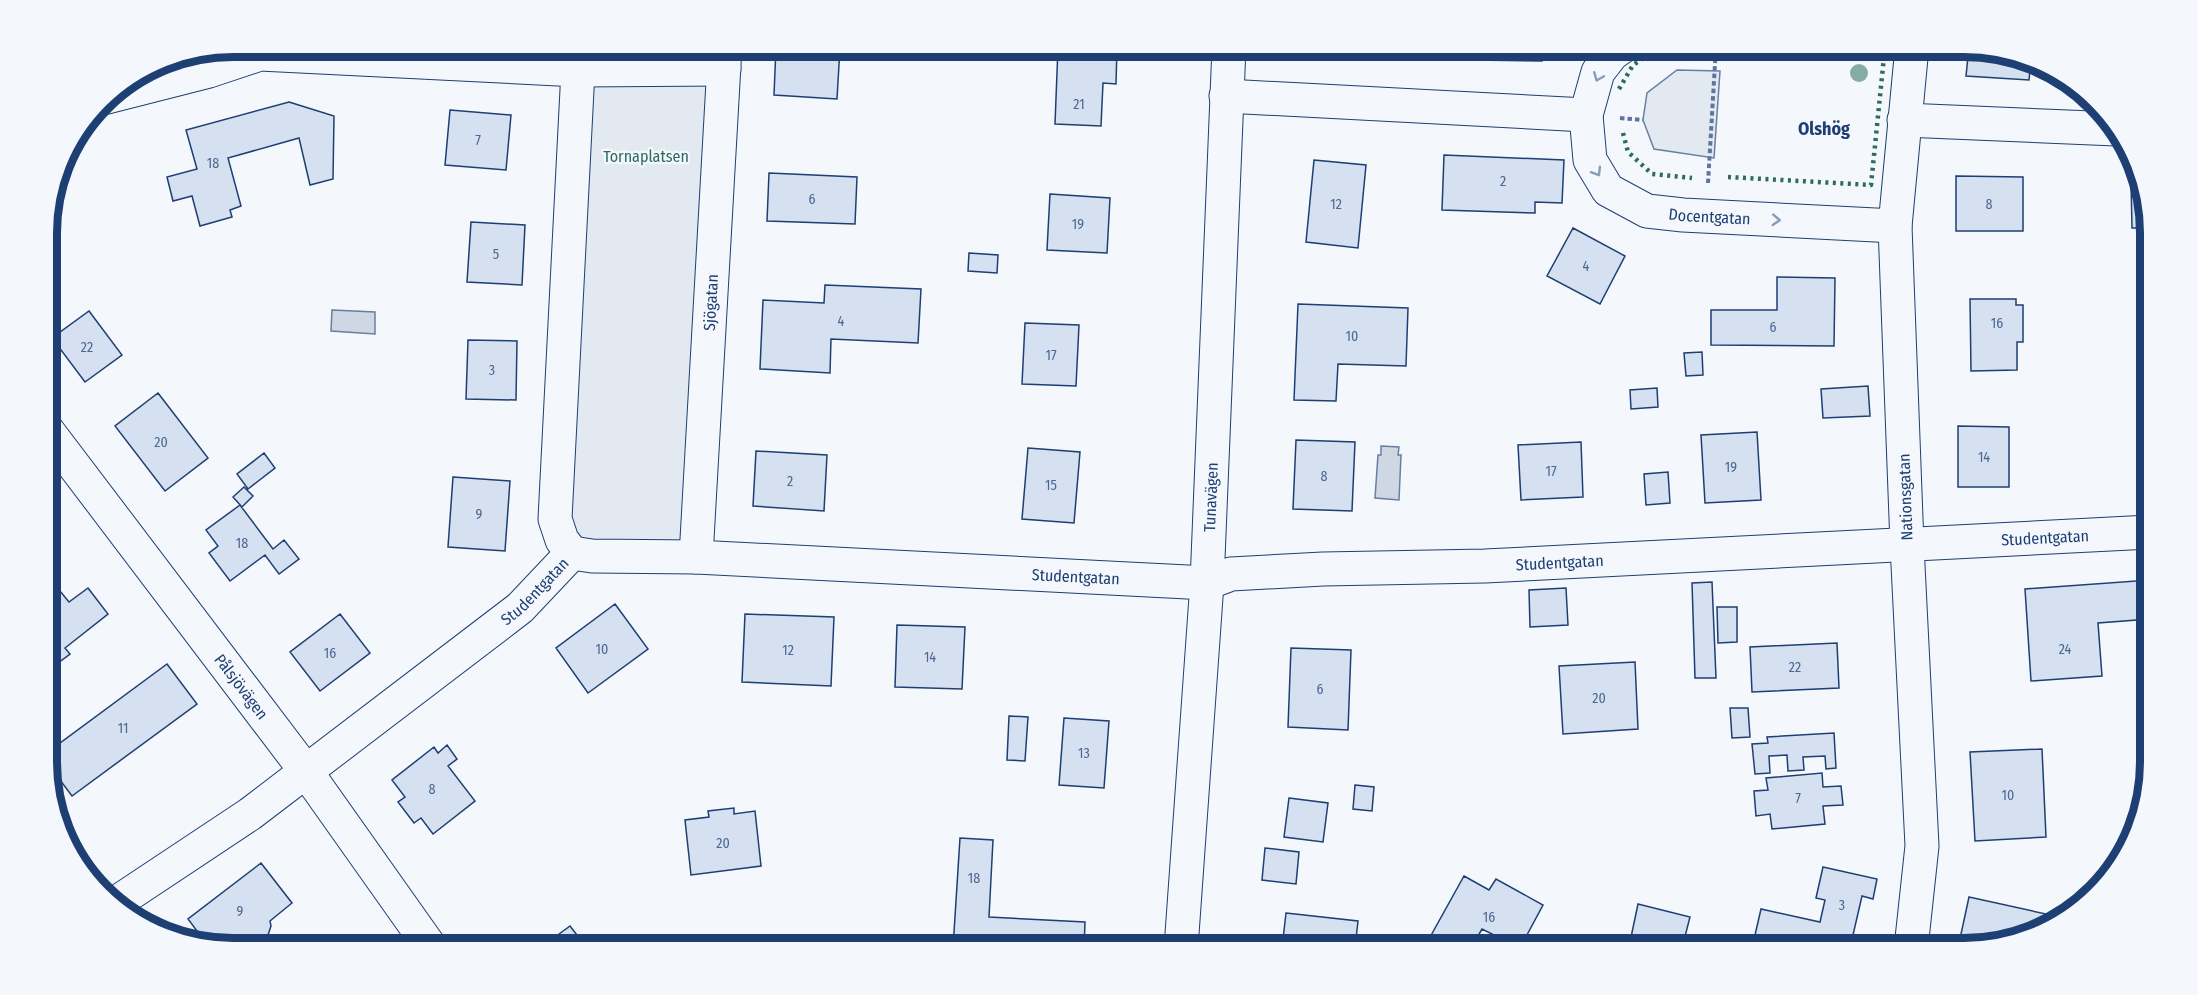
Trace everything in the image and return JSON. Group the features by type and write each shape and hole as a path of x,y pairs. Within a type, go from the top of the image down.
{"street":[{"path":"128,92 209,71 251,57"},
{"path":"320,57 578,70 724,58"},
{"name":"Tunavägen","path":"1182,938 1207,583 1228,57"},
{"name":"Docentgatan","path":"1610,57 1598,72 1586,115 1590,160 1608,190 1647,211 1706,217 1895,226"},
{"name":"Nationsgatan","path":"1911,57 1895,226 1907,545 1922,846 1912,938"},
{"name":"Sjögatan","path":"696,557 724,58"},
{"path":"572,553 562,540 555,519 578,70"},
{"path":"1226,96 1586,115"},
{"path":"1904,120 2106,129"},
{"name":"Pålsjövägen","path":"57,443 305,770 424,938"},
{"name":"Studentgatan","path":"122,898 250,814 520,608 572,553 592,556 696,557 1207,583 1231,574 1277,571 1485,566 2140,533"}],"path":[{"path":"1706,217 1715,57"}],"green space":[{"name":"Tornaplatsen","path":"724,69 696,557 562,540 578,70"},
{"path":"1677,70 1720,71 1714,158 1654,149 1643,120 1647,93"}],"shaded area":[{"path":"332,310 375,312 375,334 331,331"},
{"path":"1381,446 1399,447 1398,455 1401,455 1399,500 1375,498 1378,455 1381,455"}],"building":[{"path":"776,57 839,57 837,99 774,95"},
{"path":"1058,57 1117,57 1116,84 1103,83 1101,126 1055,124"},
{"path":"1472,57 1542,57 1542,61 1472,60"},
{"path":"1968,57 1998,60 2030,70 2029,80 1966,76"},
{"path":"289,102 334,116 333,179 310,185 299,138 228,158 241,206 230,210 232,217 200,226 192,196 173,201 167,177 197,169 186,130"},
{"path":"450,110 511,115 506,170 445,165"},
{"path":"1444,155 1564,160 1562,203 1535,202 1535,213 1442,210"},
{"path":"1314,160 1366,165 1358,248 1306,242"},
{"path":"769,173 857,177 855,224 767,221"},
{"path":"1956,176 2023,177 2023,231 1956,231"},
{"path":"2131,182 2134,188 2140,228 2132,228"},
{"path":"1050,194 1110,198 1107,253 1047,250"},
{"path":"471,222 525,225 522,285 467,282"},
{"path":"1573,228 1625,256 1600,304 1547,276"},
{"path":"969,253 998,255 997,273 968,271"},
{"path":"1777,277 1835,278 1834,346 1711,345 1711,310 1777,310"},
{"path":"825,285 921,289 918,343 831,339 830,373 760,369 763,300 824,303"},
{"path":"1970,299 2016,299 2016,305 2023,305 2023,342 2017,342 2017,370 1971,371"},
{"path":"1298,304 1408,308 1406,366 1338,364 1336,401 1294,400"},
{"path":"89,311 122,355 85,382 57,345 57,334"},
{"path":"1025,323 1079,325 1076,386 1022,384"},
{"path":"468,340 517,341 516,400 466,399"},
{"path":"1702,352 1703,375 1686,376 1684,353"},
{"path":"1868,386 1870,416 1823,418 1821,389"},
{"path":"1657,388 1658,407 1631,409 1630,390"},
{"path":"158,393 208,458 165,491 115,426"},
{"path":"1958,426 2009,427 2009,487 1958,487"},
{"path":"1757,432 1761,500 1705,503 1701,435"},
{"path":"1296,440 1355,442 1352,511 1293,509"},
{"path":"1581,442 1583,497 1521,500 1518,445"},
{"path":"1028,448 1080,452 1074,523 1022,519"},
{"path":"756,451 827,455 824,511 753,506"},
{"path":"264,453 275,468 248,489 237,474"},
{"path":"1668,472 1670,503 1646,505 1644,474"},
{"path":"453,477 510,481 505,551 448,547"},
{"path":"244,487 253,496 242,507 233,497"},
{"path":"240,505 273,549 284,540 299,559 279,574 265,555 230,581 209,553 218,546 206,530"},
{"path":"2140,581 2140,620 2098,623 2102,676 2031,681 2025,589"},
{"path":"1712,582 1716,678 1695,678 1692,583"},
{"path":"88,588 108,614 65,648 70,654 57,664 57,593 60,591 69,602"},
{"path":"1566,588 1568,625 1530,627 1529,590"},
{"path":"615,604 648,649 588,693 556,648"},
{"path":"1717,607 1737,607 1737,642 1718,643"},
{"path":"340,614 370,653 320,691 290,652"},
{"path":"745,614 834,617 831,686 742,682"},
{"path":"897,625 965,627 962,689 895,687"},
{"path":"1837,643 1839,688 1752,692 1750,647"},
{"path":"1291,648 1351,650 1348,730 1288,727"},
{"path":"1635,662 1638,729 1563,734 1559,666"},
{"path":"167,664 197,704 72,796 58,778 57,745"},
{"path":"1730,708 1748,708 1750,737 1732,738"},
{"path":"1009,716 1028,717 1025,761 1007,760"},
{"path":"1064,718 1109,721 1104,788 1059,785"},
{"path":"1834,733 1836,768 1826,769 1825,756 1803,757 1804,770 1788,771 1787,755 1769,756 1770,773 1755,774 1752,744 1768,743 1767,737"},
{"path":"447,745 457,759 448,766 475,801 433,834 421,818 414,823 398,802 405,797 392,780 434,747 438,753"},
{"path":"2042,749 2046,837 1975,841 1970,752"},
{"path":"1822,773 1823,787 1841,786 1843,805 1823,806 1825,824 1772,829 1770,814 1756,816 1754,791 1768,790 1766,778"},
{"path":"1355,785 1374,787 1372,811 1353,809"},
{"path":"1289,798 1328,803 1323,842 1284,837"},
{"path":"734,808 734,814 755,811 761,866 691,875 685,820 709,817 708,811"},
{"path":"960,838 993,840 989,917 1085,922 1084,938 954,938"},
{"path":"1265,848 1299,852 1296,884 1262,880"},
{"path":"261,863 292,903 270,921 271,926 265,938 222,938 200,935 188,919"},
{"path":"1823,867 1877,879 1873,899 1862,896 1852,938 1754,938 1761,909 1820,922 1825,900 1816,898"},
{"path":"1464,876 1489,890 1496,879 1543,905 1525,938 1500,938 1482,929 1477,938 1430,938"},
{"path":"1969,897 2046,914 2042,920 2020,929 1998,935 1960,938"},
{"path":"1638,904 1690,917 1685,938 1631,938"},
{"path":"1286,913 1358,921 1356,938 1283,938"},
{"path":"570,926 579,938 554,938"}],"hedge":[{"path":"1619,89 1633,65 1645,57"},
{"path":"1728,177 1871,185 1884,57"},
{"path":"1623,133 1628,152 1652,174 1692,178"}],"district":[{"name":"Olshög","path":"1824,129"}]}
